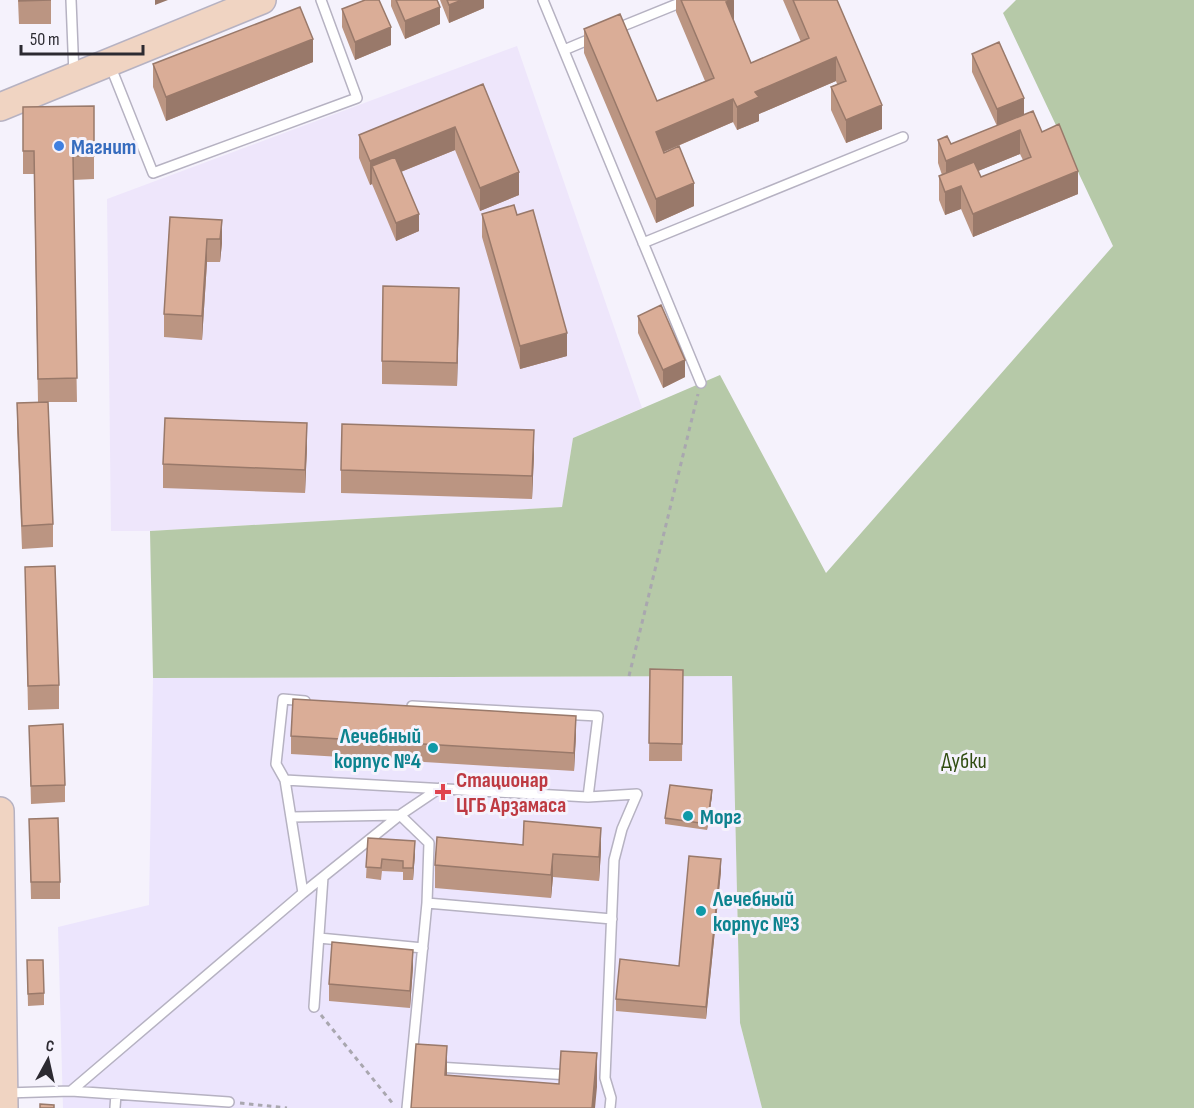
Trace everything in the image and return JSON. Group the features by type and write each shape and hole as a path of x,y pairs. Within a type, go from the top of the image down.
{"street":[{"path":"0,107 262,0"},
{"path":"0,811 4,1101"}],"lane":[{"path":"71,0 74,77"},
{"path":"109,62 153,173 357,98 321,0"},
{"path":"543,0 701,383"},
{"path":"564,50 687,0"},
{"path":"644,243 903,137"},
{"path":"303,892 285,780 276,764 283,699 318,701"},
{"path":"400,706 598,716 588,797"},
{"path":"285,780 588,797 637,794 622,829 614,860 606,1078 611,1098 610,1108"},
{"path":"71,1091 303,892 400,815 440,788"},
{"path":"292,817 400,815 429,843 427,903 407,1108"},
{"path":"314,1007 323,877"},
{"path":"427,903 612,919"},
{"path":"319,938 423,948"},
{"path":"411,1066 583,1076"},
{"path":"594,1077 606,1078"},
{"path":"4,1101 71,1091 229,1102"},
{"path":"115,1108 116,1094"}],"path":[{"path":"629,676 701,383"},
{"path":"314,1007 396,1108"},
{"path":"229,1102 287,1108"}],"shaded area":[{"path":"517,46 642,408 573,438 562,507 150,531 111,531 107,199"},
{"name":"Стационар ЦГБ Арзамаса","path":"732,676 740,1023 762,1108 63,1108 58,927 149,905 153,678"}],"green space":[{"name":"Дубки","path":"1016,0 1194,0 1194,1108 762,1108 740,1023 732,676 153,678 150,531 562,507 573,438 720,375 826,573 1113,246 1003,13"}],"building":[{"path":"365,0 379,0 391,27 355,42 342,9"},
{"path":"396,0 437,0 440,7 405,21"},
{"path":"447,0 462,0 449,5"},
{"path":"681,0 733,0 726,2 751,63 809,38 793,0 837,0 882,105 846,120 831,87 846,81 836,57 755,92 759,97 737,107 733,99 656,132 664,153 679,146 694,183 656,199 584,29 620,14 657,101 714,78"},
{"path":"300,7 313,39 166,97 153,64"},
{"path":"999,42 1024,98 997,109 972,54"},
{"path":"483,84 519,172 480,188 455,127 370,161 359,135"},
{"path":"94,106 94,156 73,156 77,378 38,379 34,151 23,151 23,107"},
{"path":"1033,111 1042,132 1059,124 1078,171 973,214 961,186 945,192 939,176 974,162 981,177 1031,157 1020,130 946,161 938,140 947,136 951,144"},
{"path":"395,157 419,214 396,223 372,166"},
{"path":"514,205 517,215 533,210 567,333 520,346 482,214"},
{"path":"170,217 222,220 220,239 207,239 202,316 164,314"},
{"path":"383,286 459,288 457,363 382,361"},
{"path":"661,305 685,360 663,370 638,316"},
{"path":"48,402 53,524 22,526 17,403"},
{"path":"165,418 307,423 305,470 163,464"},
{"path":"342,424 534,430 532,476 341,470"},
{"path":"55,566 59,685 28,686 25,567"},
{"path":"650,669 683,670 682,744 649,743"},
{"path":"293,699 576,716 574,753 291,736"},
{"path":"63,724 65,785 31,786 29,726"},
{"name":"Морг","path":"670,785 712,790 707,824 665,818"},
{"path":"58,818 60,882 31,882 29,819"},
{"path":"524,821 601,828 599,857 553,854 551,875 435,865 437,837 523,845"},
{"path":"368,838 415,841 413,868 403,868 403,861 382,859 381,868 366,867"},
{"name":"Лечебный корпус №3","path":"689,856 721,859 706,1007 616,999 620,959 679,966"},
{"path":"332,942 413,950 410,991 329,984"},
{"path":"27,960 43,960 44,993 28,994"},
{"path":"416,1044 447,1046 445,1075 559,1084 561,1051 597,1053 592,1108 411,1108"},
{"path":"40,1104 54,1105 54,1108 40,1108"}],"place":[{"name":"Магнит","path":"59,146"},
{"name":"Лечебный корпус №4","path":"433,748"},
{"name":"Стационар ЦГБ Арзамаса","path":"443,792"},
{"name":"Морг","path":"688,816"},
{"name":"Лечебный корпус №3","path":"701,911"}]}
